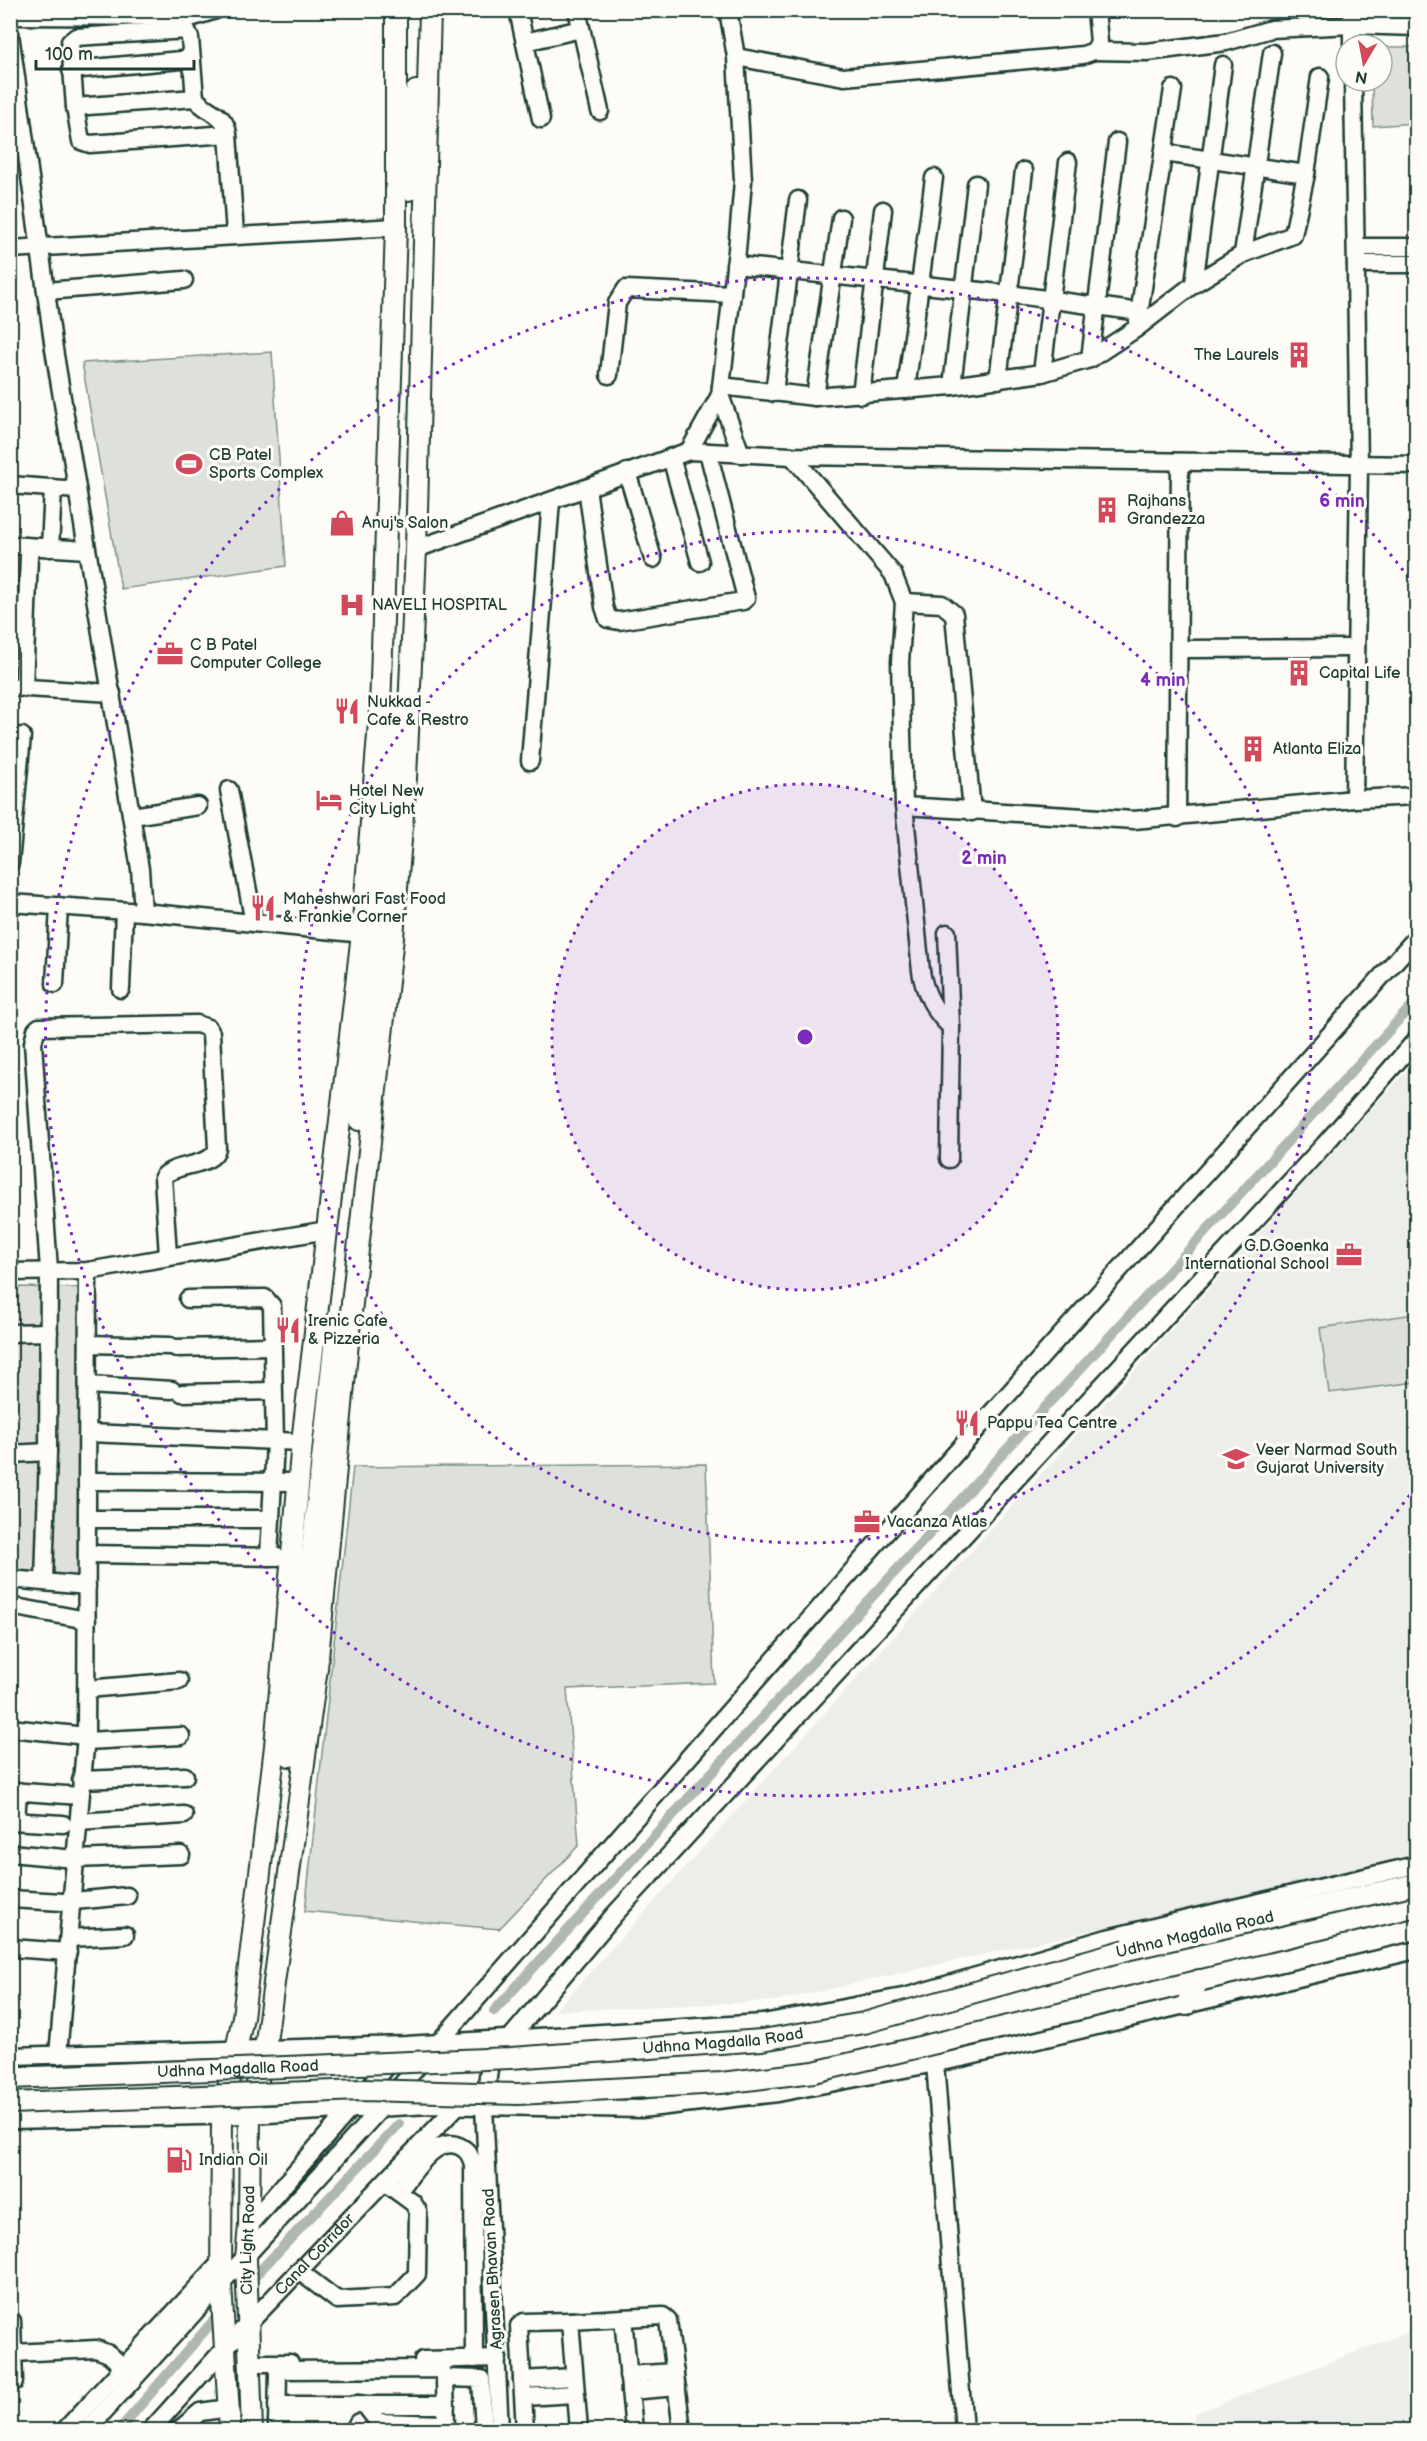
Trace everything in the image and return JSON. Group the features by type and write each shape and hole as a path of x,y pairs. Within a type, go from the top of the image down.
{"main road":[{"path":"251,2049 259,1979 255,1957 283,1774 375,935 396,227 396,10"},
{"path":"406,10 406,105 411,128"},
{"path":"230,2430 221,2284 222,2116 251,2049 317,1668 350,1321 385,746 391,727 411,128 416,103 418,10"},
{"path":"251,2049 291,1558 327,1230 375,935 406,774 416,549 430,10"},
{"name":"Udhna Magdalla Road","path":"10,2078 511,2058 762,2040 864,2023 1126,1950 1416,1884"},
{"name":"Udhna Magdalla Road","path":"10,2103 362,2090 518,2094 721,2083 814,2072 1416,1929"},
{"path":"1186,2005 1199,1980"},
{"name":"City Light Road","path":"251,2049 249,2225 246,2259 249,2323 259,2363 252,2423"}],"street":[{"path":"10,16 193,14 216,10"},
{"path":"518,10 541,119"},
{"path":"577,10 600,111"},
{"path":"689,452 720,391 743,181 736,57 728,10"},
{"path":"1094,51 1099,42 1096,10"},
{"path":"736,57 844,77 1083,55 1094,51 1147,52 1226,42 1271,29 1352,18 1416,27"},
{"path":"195,98 189,33 183,29 72,39 69,47 75,107 80,139 85,143 228,134"},
{"path":"525,42 581,29"},
{"path":"10,34 39,247 132,816 140,869 143,912"},
{"path":"1243,254 1272,53"},
{"path":"71,70 192,59"},
{"path":"1194,284 1224,65"},
{"path":"720,391 815,397 861,395 998,380 1042,373 1090,359 1139,320 1243,254 1293,235 1306,174 1320,77"},
{"path":"1139,320 1173,88"},
{"path":"1353,93 1359,466 1354,799"},
{"path":"75,107 195,98 225,120 235,235"},
{"path":"1090,359 1117,142"},
{"path":"1164,153 1255,164 1306,174"},
{"path":"1042,373 1068,162"},
{"path":"998,380 1024,171"},
{"path":"906,390 934,178"},
{"path":"952,386 976,184"},
{"path":"774,393 798,200"},
{"path":"861,395 883,210"},
{"path":"815,397 841,218"},
{"path":"10,249 396,227"},
{"path":"1356,247 1416,247"},
{"path":"1356,264 1416,264"},
{"path":"735,265 1009,294 1096,306 1139,320"},
{"path":"46,291 184,280"},
{"path":"609,375 617,303 626,289 732,294"},
{"path":"720,391 741,454"},
{"path":"416,549 627,472 689,452 1180,463 1416,465"},
{"path":"587,488 604,607 608,619 619,621 743,601 746,598 708,452"},
{"path":"792,456 893,574 904,602 900,662 904,806 922,980 937,1012 951,1027"},
{"path":"671,458 700,562"},
{"path":"1177,818 1180,463"},
{"path":"627,472 653,559"},
{"path":"10,485 77,490"},
{"path":"50,548 53,488"},
{"path":"530,761 551,501"},
{"path":"10,545 87,550"},
{"path":"29,556 17,687 112,693"},
{"path":"904,602 942,604 954,614 972,812"},
{"path":"1186,649 1356,648"},
{"path":"10,862 22,736"},
{"path":"229,790 254,923"},
{"path":"904,806 972,812 1134,820 1177,818 1354,799 1416,795"},
{"path":"132,816 198,806"},
{"path":"10,903 143,912 375,935"},
{"path":"55,984 59,906"},
{"path":"122,989 124,911"},
{"path":"947,933 951,1027 949,1159"},
{"path":"87,2430 246,2259 382,2107 953,1456 1416,938"},
{"path":"44,1581 48,1452 49,1270 33,1043 36,1030 45,1025 197,1024 208,1028 211,1033 218,1148 210,1159 175,1168 163,1177 168,1256"},
{"path":"483,2107 490,2062 615,1915 1325,1144 1416,1040"},
{"path":"10,1272 88,1271 327,1230"},
{"path":"58,2055 75,1859 70,1823 81,1788 86,1738 88,1271"},
{"path":"188,1299 265,1298 272,1306 275,1442 269,1557"},
{"path":"10,1333 49,1332"},
{"path":"88,1344 173,1347 272,1346"},
{"path":"88,1386 177,1391 273,1391"},
{"path":"88,1433 302,1442"},
{"path":"10,1454 48,1452"},
{"path":"87,1481 299,1482"},
{"path":"87,1520 271,1519"},
{"path":"87,1554 291,1558"},
{"path":"10,1579 87,1586"},
{"path":"10,1606 87,1620"},
{"path":"87,1689 179,1681"},
{"path":"10,1728 86,1738 181,1736"},
{"path":"184,1815 70,1823 13,1821 14,1791 81,1788 185,1776"},
{"path":"10,1854 75,1859 181,1856"},
{"path":"10,2056 406,2044 763,2023 908,1996 1107,1938 1416,1865"},
{"path":"10,1899 63,1902 128,1896"},
{"path":"10,1948 68,1945 125,1935"},
{"path":"10,2120 222,2116 350,2111 382,2107 641,2109 778,2092 934,2063 1416,1950"},
{"path":"249,2225 406,2044"},
{"path":"934,2063 964,2430"},
{"name":"Canal Corridor","path":"151,2430 225,2348 384,2181 456,2106 486,2079"},
{"name":"Agrasen Bhavan Road","path":"483,2107 500,2430"},
{"path":"398,2192 438,2146 451,2144 470,2155 473,2164 474,2359"},
{"path":"299,2271 337,2300 395,2297 417,2274 418,2211 416,2206 384,2181"},
{"path":"65,2430 221,2262"},
{"path":"525,2430 521,2323 667,2317 682,2430"},
{"path":"623,2318 634,2430"},
{"path":"570,2320 579,2430"},
{"path":"12,2321 14,2382"},
{"path":"13,2353 96,2349 109,2354 123,2367"},
{"path":"259,2363 498,2358"},
{"path":"277,2418 277,2375 281,2370 438,2369 444,2373 446,2427 378,2422 365,2404"},
{"path":"445,2378 481,2379 484,2430"},
{"path":"629,2383 676,2379"},
{"path":"499,2390 575,2385"},
{"path":"252,2423 348,2405 446,2405"},
{"path":"277,2418 338,2426 348,2405"},
{"path":"180,2430 200,2412 230,2408"}],"shaded area":[{"path":"1394,47 1416,47 1416,123 1373,126 1372,93 1394,93"},
{"name":"CB Patel Sports Complex","path":"272,352 286,566 121,589 82,363"},
{"name":"Veer Narmad South Gujarat University","path":"1416,1060 1416,1858 776,2001 555,2011"},
{"path":"11,1287 90,1288 87,1584 11,1583"},
{"path":"1414,1314 1416,1382 1329,1393 1320,1328"},
{"path":"706,1464 714,1683 567,1689 579,1845 499,1929 305,1911 353,1467"},
{"path":"1416,2329 1416,2430 1194,2430 1194,2414"}],"waterway":[{"path":"494,2011 1416,1001"},
{"path":"253,2278 399,2124"},
{"path":"119,2430 220,2313"}],"place":[{"name":"The Laurels","path":"1299,355"},
{"name":"CB Patel Sports Complex","path":"189,464"},
{"name":"Rajhans Grandezza","path":"1107,510"},
{"name":"Anuj's Salon","path":"342,523"},
{"name":"NAVELI HOSPITAL","path":"352,605"},
{"name":"C B Patel Computer College","path":"170,654"},
{"name":"Capital Life","path":"1299,673"},
{"name":"Nukkad - Cafe & Restro","path":"347,711"},
{"name":"Atlanta Eliza","path":"1253,749"},
{"name":"Hotel New City Light","path":"329,800"},
{"name":"Maheshwari Fast Food & Frankie Corner","path":"263,908"},
{"name":"G.D.Goenka International School","path":"1349,1255"},
{"name":"Irenic Cafe & Pizzeria","path":"288,1330"},
{"name":"Pappu Tea Centre","path":"967,1423"},
{"name":"Veer Narmad South Gujarat University","path":"1236,1459"},
{"name":"Vacanza Atlas","path":"867,1522"},
{"name":"Indian Oil","path":"179,2160"}]}
